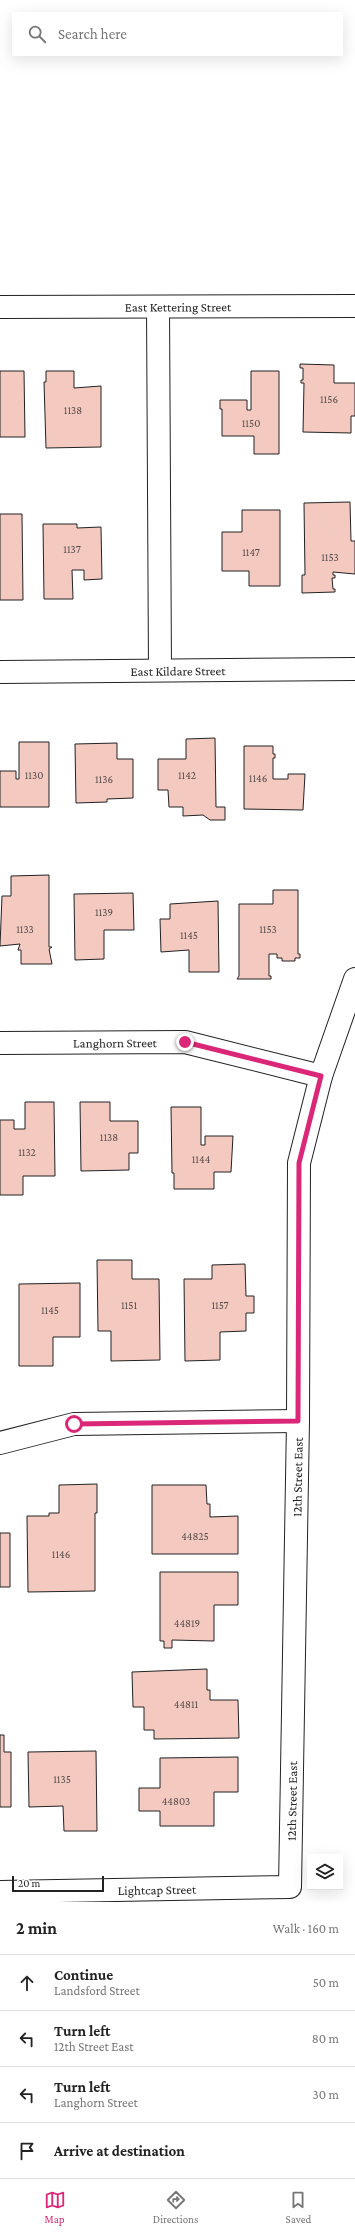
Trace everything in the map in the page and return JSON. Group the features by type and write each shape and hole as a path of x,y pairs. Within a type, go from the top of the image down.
{"street":[{"name":"East Kettering Street","path":"0,307 355,306"},
{"path":"158,307 160,670"},
{"name":"East Kildare Street","path":"0,672 355,668"},
{"name":"12th Street East","path":"290,1887 298,1421 299,1163 321,1076 355,979"},
{"name":"Langhorn Street","path":"0,1042 185,1042 321,1076"},
{"path":"0,1443 74,1424 298,1421"},
{"name":"Lightcap Street","path":"0,1892 290,1887"}],"building":[{"path":"300,364 334,365 334,383 355,383 355,416 351,416 351,433 303,432 304,383 301,383 301,380 303,380 303,368 300,368"},
{"path":"0,371 24,371 25,437 0,437"},
{"path":"46,371 74,371 74,388 101,386 101,447 46,448 44,382 46,382"},
{"path":"251,371 279,371 279,454 254,454 254,436 222,436 222,409 220,409 220,400 247,400 247,410 251,410"},
{"path":"350,502 351,541 355,541 355,574 333,572 335,578 332,578 333,589 335,589 335,592 302,593 302,575 305,575 304,503"},
{"path":"242,510 280,510 280,586 249,586 249,571 222,571 222,532 242,532"},
{"path":"0,514 22,514 23,600 0,600"},
{"path":"43,524 77,524 77,528 101,527 102,579 84,580 84,570 72,570 73,599 44,599"},
{"path":"215,738 216,807 225,807 225,820 210,820 203,815 183,816 183,807 169,807 168,790 158,790 158,759 186,759 186,739"},
{"path":"19,742 49,742 49,807 0,807 0,771 16,771 16,779 19,779"},
{"path":"117,743 117,759 133,759 133,798 107,799 107,802 76,803 75,744"},
{"path":"244,746 273,746 273,754 275,754 275,758 273,758 273,779 288,779 288,774 305,774 303,810 244,809"},
{"path":"49,875 49,947 52,947 49,949 52,964 21,964 21,950 18,950 20,944 0,946 2,896 11,896 11,876"},
{"path":"273,890 298,890 298,954 300,954 300,958 295,958 295,961 282,961 282,958 277,958 277,954 269,954 269,976 271,976 271,979 237,979 239,976 239,904 273,904"},
{"path":"133,893 134,930 104,930 104,959 75,960 74,894"},
{"path":"218,901 219,972 189,972 189,950 161,952 160,919 170,919 170,904"},
{"path":"25,1102 54,1102 55,1176 23,1176 23,1195 0,1195 0,1120 14,1120 14,1129 25,1129"},
{"path":"80,1102 110,1102 110,1121 138,1121 138,1153 129,1153 129,1170 81,1171"},
{"path":"171,1107 201,1107 201,1145 205,1145 205,1136 233,1136 231,1172 214,1172 214,1189 174,1189 174,1173 172,1173"},
{"path":"97,1260 132,1260 132,1279 159,1279 160,1360 111,1361 111,1331 98,1331"},
{"path":"245,1264 246,1296 254,1296 254,1313 246,1313 246,1331 220,1332 220,1360 185,1361 184,1279 212,1279 212,1265"},
{"path":"80,1283 80,1337 53,1337 53,1366 19,1366 19,1284"},
{"path":"97,1484 97,1513 95,1513 95,1591 28,1592 27,1516 49,1516 49,1513 59,1513 59,1485"},
{"path":"152,1485 206,1485 207,1504 210,1504 210,1517 238,1516 238,1554 152,1554"},
{"path":"0,1533 10,1533 10,1587 0,1587"},
{"path":"160,1572 238,1572 238,1605 214,1605 214,1641 172,1640 172,1648 164,1648 164,1641 160,1641"},
{"path":"207,1669 207,1690 210,1690 210,1700 238,1700 239,1738 154,1739 154,1730 144,1730 144,1707 133,1707 132,1672"},
{"path":"0,1735 4,1735 4,1752 11,1752 11,1807 0,1807"},
{"path":"96,1751 97,1831 64,1831 63,1806 29,1807 28,1752"},
{"path":"238,1757 238,1792 214,1792 214,1826 160,1826 160,1811 139,1811 139,1788 160,1788 160,1758"}],"route":[{"path":"74,1424 298,1421 299,1163 321,1076 185,1042"}]}
